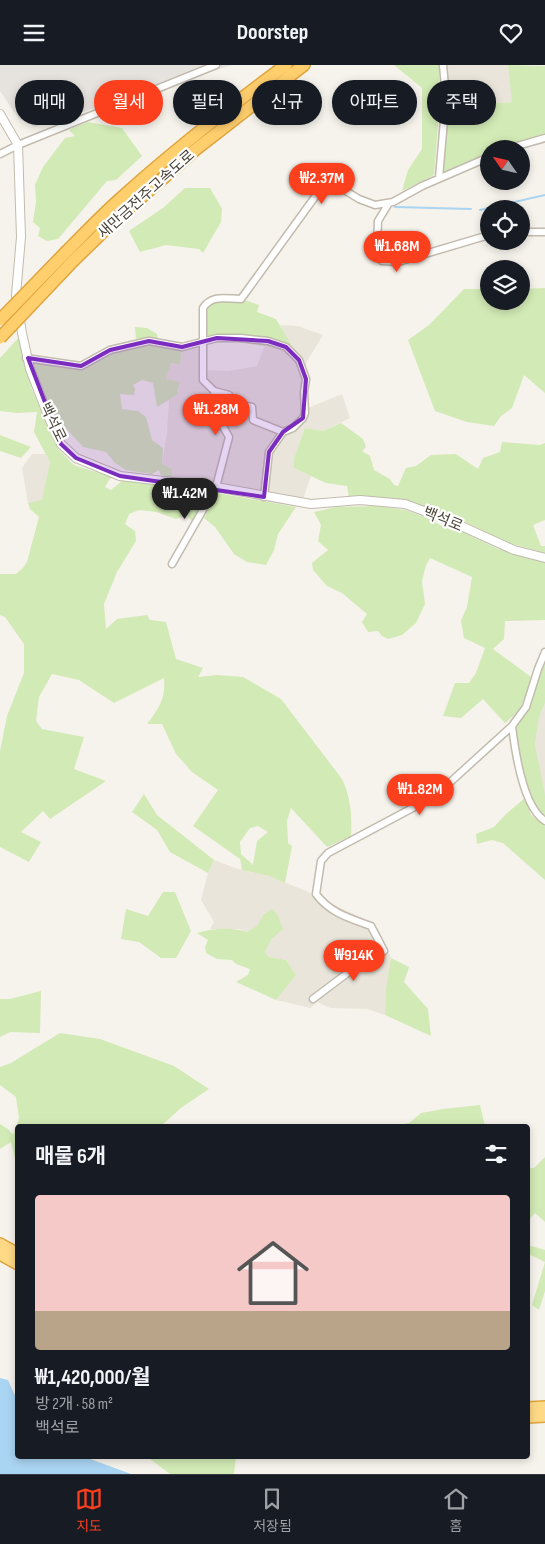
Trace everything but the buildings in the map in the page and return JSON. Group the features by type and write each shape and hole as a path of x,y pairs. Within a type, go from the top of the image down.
{"highway":[{"name":"새만금전주고속도로","path":"0,338 118,201 222,113 286,65"},
{"name":"새만금전주고속도로","path":"0,320 70,255 110,225 195,150 304,65"},
{"path":"0,1244 15,1252"},
{"path":"0,1255 15,1262"},
{"path":"530,1408 545,1407"},
{"path":"530,1417 545,1416"}],"street":[{"path":"0,154 216,65"},
{"path":"439,178 446,97 444,65"},
{"name":"백석로","path":"0,114 18,145 21,237 16,295 27,358 48,418 61,443 76,458 120,476 216,487 311,504 360,501 405,504 448,520 514,550 545,558"},
{"path":"530,142 545,138"},
{"path":"283,432 253,421 252,407 231,403 229,395 214,391 203,381 204,309 207,303 212,299 241,299 325,183 341,188 359,199 375,205 389,203 439,178 480,161"},
{"path":"389,203 378,221 377,246 382,261 398,262 480,238"},
{"path":"530,232 545,232"},
{"path":"27,358 81,366 110,350 149,341 182,347 217,338 268,341 286,347 299,360 306,379 303,419 293,428 283,432 268,452 264,497"},
{"path":"172,564 216,487 229,437 212,414 216,408 214,391"},
{"path":"313,999 383,949 371,926 332,911 321,902 316,894 321,861 328,853 435,796 512,726 526,707 545,653"},
{"path":"512,726 518,769 537,816 545,821"}],"highlighted area":[{"path":"217,338 268,341 286,347 299,360 306,379 303,418 283,432 269,452 264,497 120,476 76,458 61,444 28,358 81,366 110,350 149,341 182,347"}],"shaded area":[{"path":"0,65 232,65 184,80 173,80 173,84 163,87 163,80 94,80 94,108 84,112 84,80 15,80 15,113 0,91"},
{"path":"439,65 508,65 513,102 496,103 496,80 439,80"},
{"path":"280,325 298,326 323,335 306,363 308,408 342,394 350,418 323,431 305,428 294,458 294,468 311,476 303,499 225,484 172,477 172,469 162,464 167,433 169,400 177,395 180,383 166,379 171,363 180,365 182,350 207,345 207,370 228,371 257,366 264,347 282,348 290,344"},
{"path":"32,454 46,454 50,462 42,501 28,503 22,468"},
{"path":"545,703 544,796 535,744 539,717"},
{"path":"214,860 238,869 269,876 306,891 376,925 391,958 386,988 385,1015 367,1009 330,1008 317,1002 311,1008 276,1000 296,975 286,960 269,957 265,952 271,940 283,929 263,915 259,925 247,932 239,929 210,929 214,922 201,900 208,873"}],"green space":[{"path":"394,65 439,65 439,80 427,80 427,125 438,125 434,175 402,191 408,170 422,149 422,88 417,84 417,80 412,80"},
{"path":"508,65 545,66 545,134 528,140 480,140 480,159 443,173 447,125 496,125 496,103 512,102"},
{"path":"88,122 94,123 94,125 122,128 142,156 116,180 107,181 58,239 47,241 38,236 40,228 33,222 36,202 35,185 43,167 65,138 75,136 69,130"},
{"path":"185,188 210,188 222,209 221,222 203,253 199,249 166,245 140,252 129,231 163,208"},
{"path":"545,288 545,393 524,375 512,408 501,416 494,426 467,422 435,411 408,340 429,325 464,289 480,289 480,310 530,310 530,289"},
{"path":"227,294 259,305 257,312 276,319 291,344 282,349 206,337 208,299"},
{"path":"135,327 147,328 157,334 159,344 182,350 180,365 171,363 166,379 180,382 177,395 157,407 153,383 142,380 133,385 135,389 134,395 120,394 122,409 138,411 146,417 152,440 163,448 162,464 172,469 172,477 161,475 159,470 152,474 126,470 115,463 106,452 83,447 44,400 32,362 82,368 96,361 115,345 136,340"},
{"path":"21,335 31,387 58,449 74,465 111,477 105,487 111,490 122,481 180,485 211,491 193,523 187,515 176,519 156,512 139,510 129,514 125,524 135,531 136,541 117,572 104,604 106,629 117,619 147,615 150,620 166,622 176,659 203,668 198,677 217,675 243,677 281,699 342,779 350,807 351,836 327,847 291,808 287,821 288,843 292,846 285,883 269,876 242,870 240,859 193,826 218,790 192,772 176,754 162,724 147,724 163,697 164,678 114,703 79,680 52,674 39,697 36,721 42,729 84,737 74,769 106,781 50,819 43,811 21,832 41,842 29,862 0,847 0,751 7,716 24,673 24,644 5,617 0,615 0,574 16,574 27,562 39,517 30,509 28,503 42,500 50,462 34,432 37,412 17,413 0,411 0,358","holes":["258,826 268,832 257,841 253,865 241,854 240,842 250,828"]},
{"path":"341,423 363,439 366,447 362,451 370,456 374,470 398,486 406,468 416,466 431,455 456,454 478,469 483,458 500,452 502,442 540,445 545,443 545,520 533,525 541,546 545,546 545,554 508,543 451,515 432,508 404,501 349,498 347,486 326,483 294,468 294,458 305,428 323,431"},
{"path":"0,435 31,447 21,458 0,451"},
{"path":"217,493 296,507 278,534 274,550 266,565 247,562 234,554 215,527 204,518"},
{"path":"376,506 405,510 430,519 445,528 457,529 498,549 545,562 545,620 505,621 504,639 493,649 531,677 520,708 505,723 483,699 461,718 443,716 455,683 469,683 476,673 485,648 464,638 461,621 467,607 472,577 430,558 422,581 425,604 416,623 402,635 388,639 378,631 368,632 362,622 367,614 342,593 327,586 313,570 312,563 328,550 318,541 321,525 314,512 336,507"},
{"path":"545,658 545,703 539,717 535,744 545,795 545,818 538,813 522,774 514,726"},
{"path":"144,794 157,815 214,860 208,873 170,852 157,830 132,812"},
{"path":"525,798 531,815 545,826 545,880 503,843 492,840 477,844 476,834 494,827"},
{"path":"163,892 175,892 191,931 176,958 161,958 139,942 121,939 126,909 148,916"},
{"path":"272,909 277,914 283,929 271,940 265,952 269,957 286,960 296,975 276,1000 236,982 248,975 250,969 236,964 232,960 217,959 206,953 205,947 208,940 197,933 222,929 235,929 247,932 258,925 263,915"},
{"path":"391,958 409,967 404,982 428,1009 431,1036 385,1015 386,988"},
{"path":"41,991 40,1033 10,1032 0,1037 0,999 10,999"},
{"path":"60,1033 100,1039 174,1066 209,1089 181,1108 163,1124 17,1124 19,1118 16,1097 0,1085 0,1067 11,1063"},
{"path":"480,1105 485,1124 403,1124 409,1123 421,1113"},
{"path":"0,1124 13,1135 15,1129 15,1159 11,1142 0,1149"},
{"path":"545,1157 545,1222 535,1213 530,1219 530,1168 534,1168"},
{"path":"530,1246 545,1250 545,1262 530,1255"},
{"path":"545,1262 545,1291 539,1310 532,1305"},
{"path":"150,1459 236,1459 234,1474 170,1474"}],"water":[{"path":"0,1378 8,1380 15,1396 15,1459 90,1459 131,1474 0,1474"}],"waterway":[{"path":"523,200 545,195"},
{"path":"395,207 471,209"}]}
